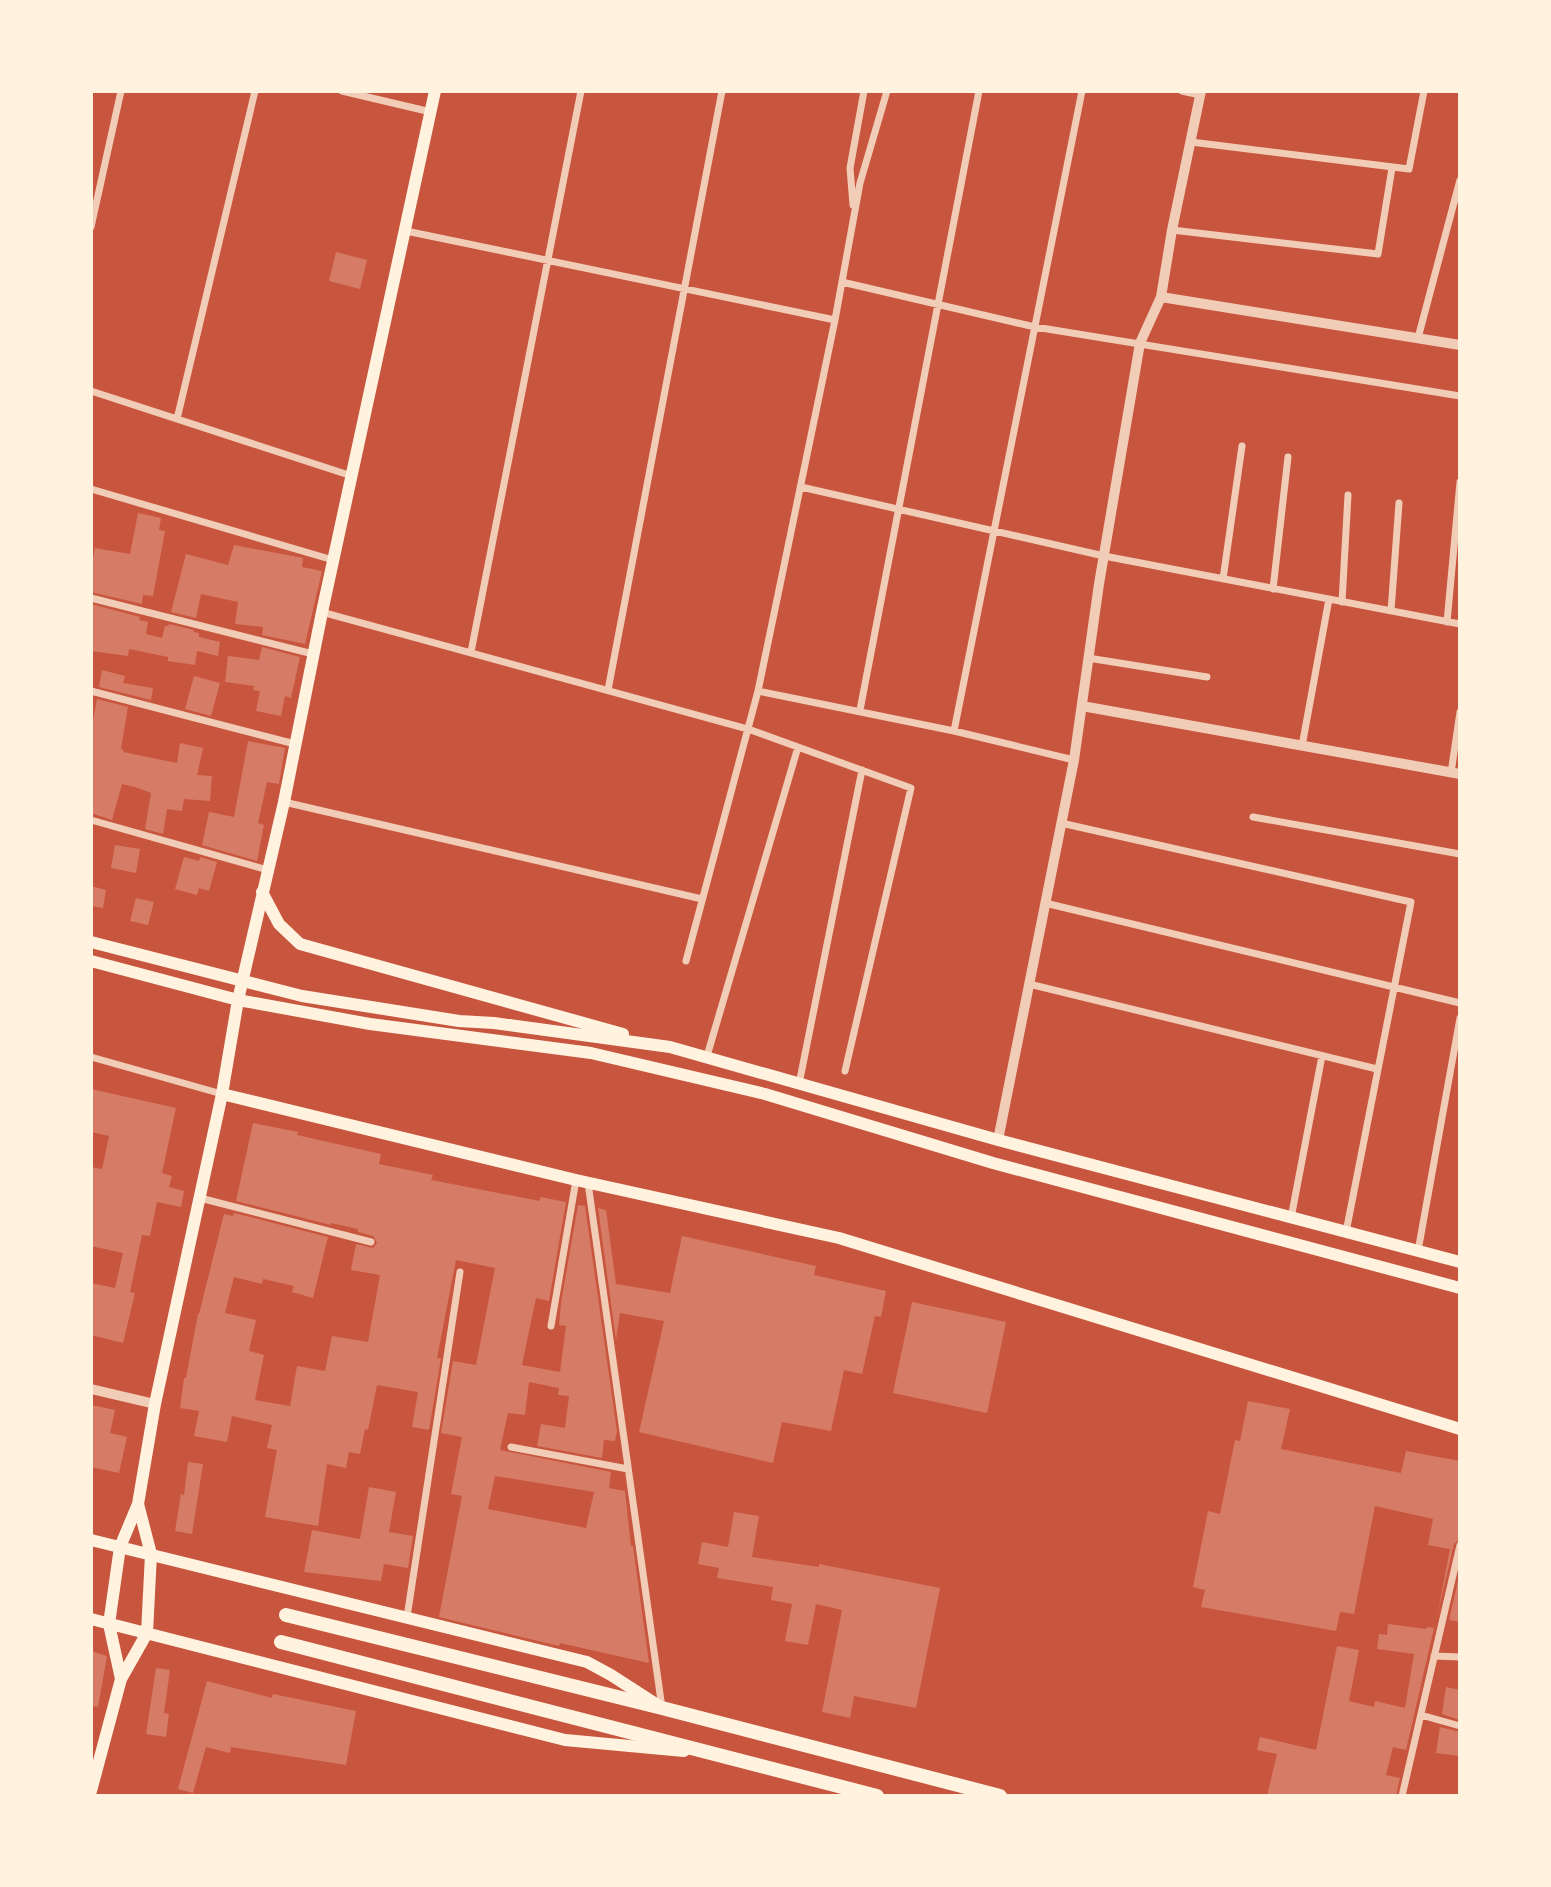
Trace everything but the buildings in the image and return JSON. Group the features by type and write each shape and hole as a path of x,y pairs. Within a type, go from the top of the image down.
{"highway":[{"path":"286,1615 662,1708 1000,1796"},
{"path":"281,1642 877,1796"}],"main road":[{"path":"121,1679 109,1624 120,1548 138,1504 155,1404 222,1094 237,1000 284,802 313,654 435,91"},
{"path":"262,892 279,925 300,944 707,1056 998,1140 1460,1262"},
{"path":"91,942 302,996 670,1047"},
{"path":"91,961 237,1000 370,1024 591,1052 765,1094 993,1163 1460,1288"},
{"path":"222,1094 582,1181 839,1238 1460,1429"},
{"path":"91,1788 121,1679 147,1633 151,1554 138,1504"},
{"path":"91,1540 587,1662 662,1708"},
{"path":"91,1619 565,1740 718,1754"}],"street":[{"path":"91,227 121,91"},
{"path":"177,419 255,91"},
{"path":"342,91 431,112"},
{"path":"471,652 581,91"},
{"path":"608,690 722,91"},
{"path":"853,215 850,168 864,91"},
{"path":"686,961 758,691 835,320 853,215 887,91"},
{"path":"860,710 979,91"},
{"path":"954,731 1082,91"},
{"path":"998,1140 1074,760 1104,556 1140,343 1161,297 1200,93 1182,91"},
{"path":"1191,142 1409,169 1424,91"},
{"path":"1172,230 1378,254 1392,168"},
{"path":"1418,338 1460,180"},
{"path":"406,231 835,320"},
{"path":"842,282 1035,327 1460,396"},
{"path":"1161,297 1460,345"},
{"path":"91,391 352,476"},
{"path":"1223,579 1242,446"},
{"path":"1273,589 1288,457"},
{"path":"1447,622 1460,482"},
{"path":"801,487 1104,556 1460,624"},
{"path":"91,489 333,560"},
{"path":"1342,602 1348,495"},
{"path":"1391,611 1399,503"},
{"path":"91,598 313,654"},
{"path":"1302,746 1329,599"},
{"path":"322,612 748,729 911,788 845,1071"},
{"path":"1088,658 1207,677"},
{"path":"91,691 295,744"},
{"path":"758,691 860,710 1074,760"},
{"path":"1082,706 1456,773 1460,712"},
{"path":"707,1056 798,747"},
{"path":"799,1084 862,770"},
{"path":"284,802 702,899"},
{"path":"1253,817 1460,854"},
{"path":"91,820 268,870"},
{"path":"1061,823 1411,902 1346,1232"},
{"path":"1045,903 1460,1003"},
{"path":"1029,984 1377,1069"},
{"path":"1418,1251 1460,1018"},
{"path":"1291,1218 1322,1056"},
{"path":"91,1057 222,1094"},
{"path":"551,1326 582,1181"},
{"path":"582,1181 628,1468 662,1708"},
{"path":"200,1198 371,1242"},
{"path":"407,1617 460,1272"},
{"path":"91,1390 155,1404"},
{"path":"511,1447 628,1468"},
{"path":"1402,1796 1460,1545"},
{"path":"1434,1656 1460,1657"},
{"path":"1421,1715 1460,1726"}]}
